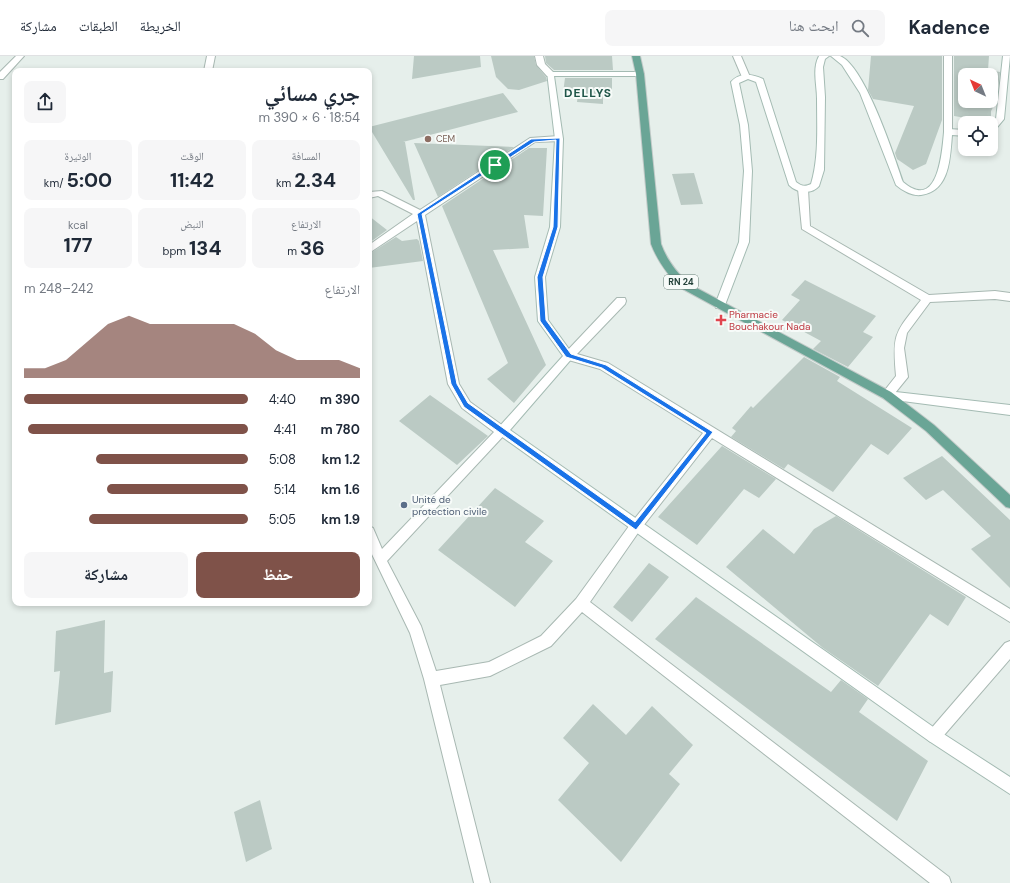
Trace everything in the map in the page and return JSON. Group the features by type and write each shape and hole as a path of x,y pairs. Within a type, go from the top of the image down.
{"main road":[{"name":"RN 24","path":"636,56 640,74 656,244 661,259 670,273 685,286 887,395 930,428 1010,503"}],"street":[{"path":"0,77 20,56"},
{"path":"209,68 211,56"},
{"path":"539,56 541,64 550,74 559,139 556,227 540,277 543,321 568,356 604,366 1010,616"},
{"path":"736,56 746,77"},
{"path":"720,305 744,242 748,172 744,125 735,82 738,79 746,77 760,82 786,169 793,184 803,189 815,186 820,170 821,97 819,67 822,58 825,56"},
{"path":"835,56 841,59 854,73 868,103 901,186 916,192 924,192 933,188 940,180 944,167 948,132 948,56"},
{"path":"998,121 1000,119 1007,56"},
{"path":"550,74 640,74"},
{"path":"948,132 958,133"},
{"path":"372,248 420,214 533,140 559,139"},
{"path":"803,189 805,227 927,300 995,295 1010,297"},
{"path":"372,194 379,193 420,214"},
{"path":"420,214 454,384 466,405 934,736 1010,786"},
{"path":"887,395 902,377 899,348 902,332 927,300"},
{"path":"380,560 502,431 568,356 622,301"},
{"path":"887,395 1010,410"},
{"path":"431,679 490,669 546,641 581,603 636,526 710,432"},
{"path":"372,540 380,560 416,630 431,679 482,883"},
{"path":"581,603 943,883"},
{"path":"934,736 1010,648"}],"building":[{"path":"414,56 480,56 481,67 412,79"},
{"path":"491,56 534,56 536,65 546,77 547,81 519,90 508,89 496,77"},
{"path":"545,56 612,56 613,70 554,70 546,63"},
{"path":"871,56 942,56 942,120 926,164 913,170 897,159 895,153 914,106 873,99 868,90"},
{"path":"954,56 989,56 988,68 958,68 958,108 993,108 991,116 954,116"},
{"path":"998,72 1000,72 998,87"},
{"path":"565,78 612,78 612,96 603,95 603,104 577,102 578,93 563,93"},
{"path":"503,93 518,112 403,142 405,142 415,200 413,200 372,132 372,126"},
{"path":"414,143 514,147 438,197"},
{"path":"529,148 547,148 543,216 524,215 529,248 493,250 546,365 514,403 487,379 508,363 442,206"},
{"path":"694,173 703,204 681,205 672,174"},
{"path":"372,218 387,230 372,241"},
{"path":"396,237 402,241 417,239 419,241 423,261 372,268 372,252"},
{"path":"805,280 876,316 863,332 873,337 848,367 813,349 821,341 782,320 800,300 791,295"},
{"path":"804,357 840,377 837,381 912,428 888,455 871,444 833,492 788,464 784,469 731,437 736,431 732,428 751,406 753,408"},
{"path":"430,395 488,436 457,465 399,421"},
{"path":"722,446 776,479 759,498 744,489 697,545 658,517"},
{"path":"942,456 1010,520 1010,588 971,549 991,536 943,490 926,500 903,478"},
{"path":"495,488 544,521 525,542 553,561 515,607 438,550"},
{"path":"836,516 966,597 948,626 930,614 878,686 823,648 726,567 763,529 794,554 814,529"},
{"path":"649,563 669,577 632,622 613,607"},
{"path":"696,597 831,692 841,680 868,699 859,712 928,761 897,821 655,639"},
{"path":"105,620 104,673 113,671 111,712 55,725 60,671 54,672 56,631"},
{"path":"593,704 626,735 652,706 693,745 669,774 680,784 621,862 558,800 589,763 563,738"},
{"path":"260,800 272,849 246,862 234,812"}],"place":[{"name":"CEM","path":"428,139"},
{"name":"Pharmacie Bouchakour Nada","path":"721,320"},
{"name":"Unité de protection civile","path":"404,505"}],"district":[{"name":"DELLYS","path":"588,93"}],"route":[{"path":"559,139 556,227 540,277 543,321 568,356 604,366 710,432 636,526 466,405 454,384 420,214 495,165 533,140 559,139"}]}
